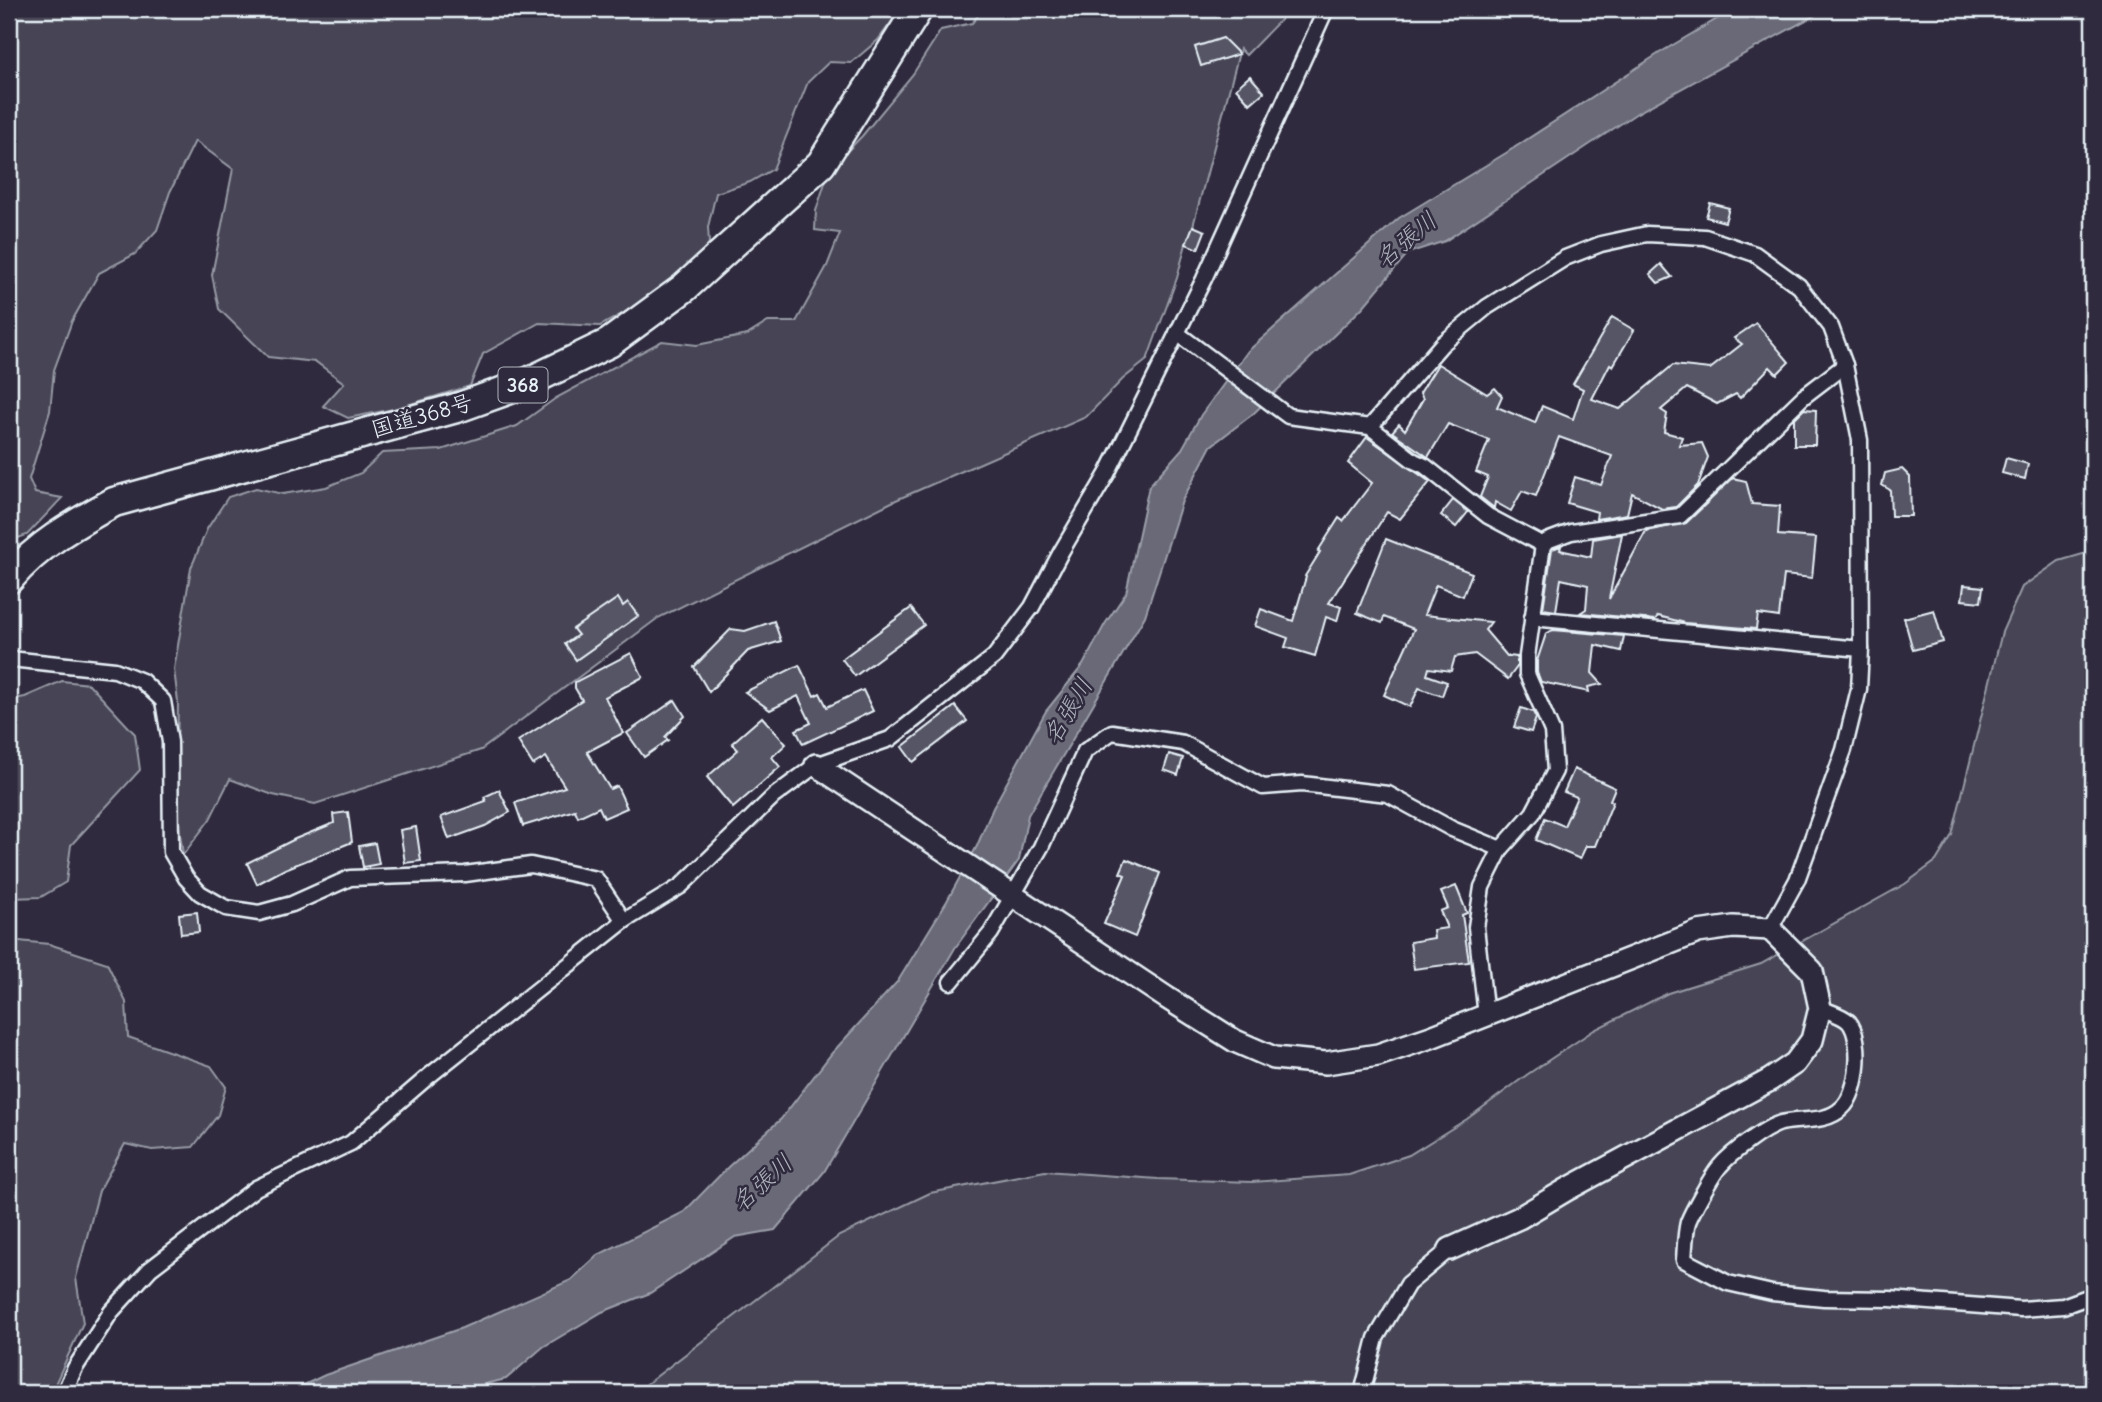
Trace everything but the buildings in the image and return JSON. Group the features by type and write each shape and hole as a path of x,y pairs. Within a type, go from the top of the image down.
{"highway":[{"name":"国道368号","path":"12,570 63,531 114,502 460,407 524,384 608,343 684,288 821,164 918,9"}],"street":[{"path":"64,1393 75,1368 111,1312 150,1269 256,1188 351,1143 429,1076 624,921 681,886 774,796 816,765 890,739 994,657 1032,607 1107,474 1204,279 1325,9"},
{"path":"1370,427 1442,344 1487,307 1565,258 1601,244 1647,234 1704,237 1755,254 1799,286 1831,327 1845,365 1860,440 1861,649 1859,689 1844,750 1797,880 1770,929"},
{"path":"1177,333 1288,416 1370,427 1488,516 1543,545"},
{"path":"1486,1016 1476,927 1482,887 1501,849 1533,813 1555,771 1552,731 1527,674 1543,545 1571,532 1680,516 1802,397 1845,365"},
{"path":"1532,618 1861,649"},
{"path":"10,659 115,670 142,681 163,701 170,742 171,852 186,878 200,893 226,908 259,914 292,904 350,878 465,874 531,865 596,879 624,921"},
{"path":"951,982 991,933 1041,847 1085,751 1112,732 1183,743 1263,786 1301,784 1388,794 1452,829 1501,849"},
{"path":"816,765 1167,998 1235,1041 1275,1058 1326,1063 1378,1055 1486,1016 1698,932 1733,927 1770,929 1812,971 1820,1008 1812,1041 1795,1063 1770,1080 1566,1190 1519,1219 1450,1249 1408,1283 1376,1338 1362,1393"},
{"path":"1820,1008 1849,1022 1856,1036 1858,1063 1854,1088 1843,1108 1826,1116 1801,1122 1780,1123 1748,1142 1720,1166 1689,1222 1684,1260 1728,1283 1772,1293 1824,1298 1890,1299 2021,1309 2063,1306 2093,1295"}],"shaded area":[{"path":"9,9 901,9 878,40 851,63 829,62 808,82 773,169 750,182 716,193 708,227 709,243 679,282 600,326 539,323 483,354 470,386 394,409 348,418 323,406 344,383 316,362 268,357 219,309 212,275 233,169 195,141 170,192 157,230 135,254 99,273 72,321 54,370 50,411 29,479 35,493 62,498 27,535 9,541"},
{"path":"983,9 1290,10 1246,55 1240,49 1193,226 1147,360 1123,379 1086,417 896,500 658,618 481,750 315,804 273,795 230,779 210,819 183,855 176,804 178,702 174,669 191,568 207,529 228,497 256,488 283,494 326,487 361,473 382,453 441,450 517,426 556,398 662,341 697,345 747,335 768,322 796,322 827,266 840,233 815,230 816,211 829,170 862,136 913,74 941,30 972,23"},
{"path":"2093,551 2093,1393 635,1393 839,1236 930,1193 1045,1171 1252,1182 1349,1175 1409,1155 1467,1119 1594,1030 1668,993 1761,964 1905,884 1936,861 1952,835 2002,632 2022,587 2059,561"},
{"path":"62,681 89,684 135,734 140,770 71,845 66,882 41,897 9,898 9,700 25,697"},
{"path":"9,940 49,944 107,963 126,1002 128,1037 211,1066 226,1087 218,1115 193,1147 152,1150 125,1144 99,1191 76,1278 83,1323 51,1393 9,1393"}],"water":[{"name":"名張川","path":"1734,9 1826,9 1637,113 1445,241 1408,253 1363,307 1254,413 1211,446 1182,501 1145,616 1028,815 1019,860 955,948 824,1172 775,1230 735,1237 650,1293 602,1312 543,1347 506,1379 447,1393 287,1393 325,1375 462,1328 571,1280 598,1255 684,1212 781,1119 832,1053 898,981 947,901 977,846 993,808 1046,711 1083,665 1105,624 1126,593 1149,486 1182,449 1201,415 1248,351 1399,218 1506,153 1661,52"}]}
